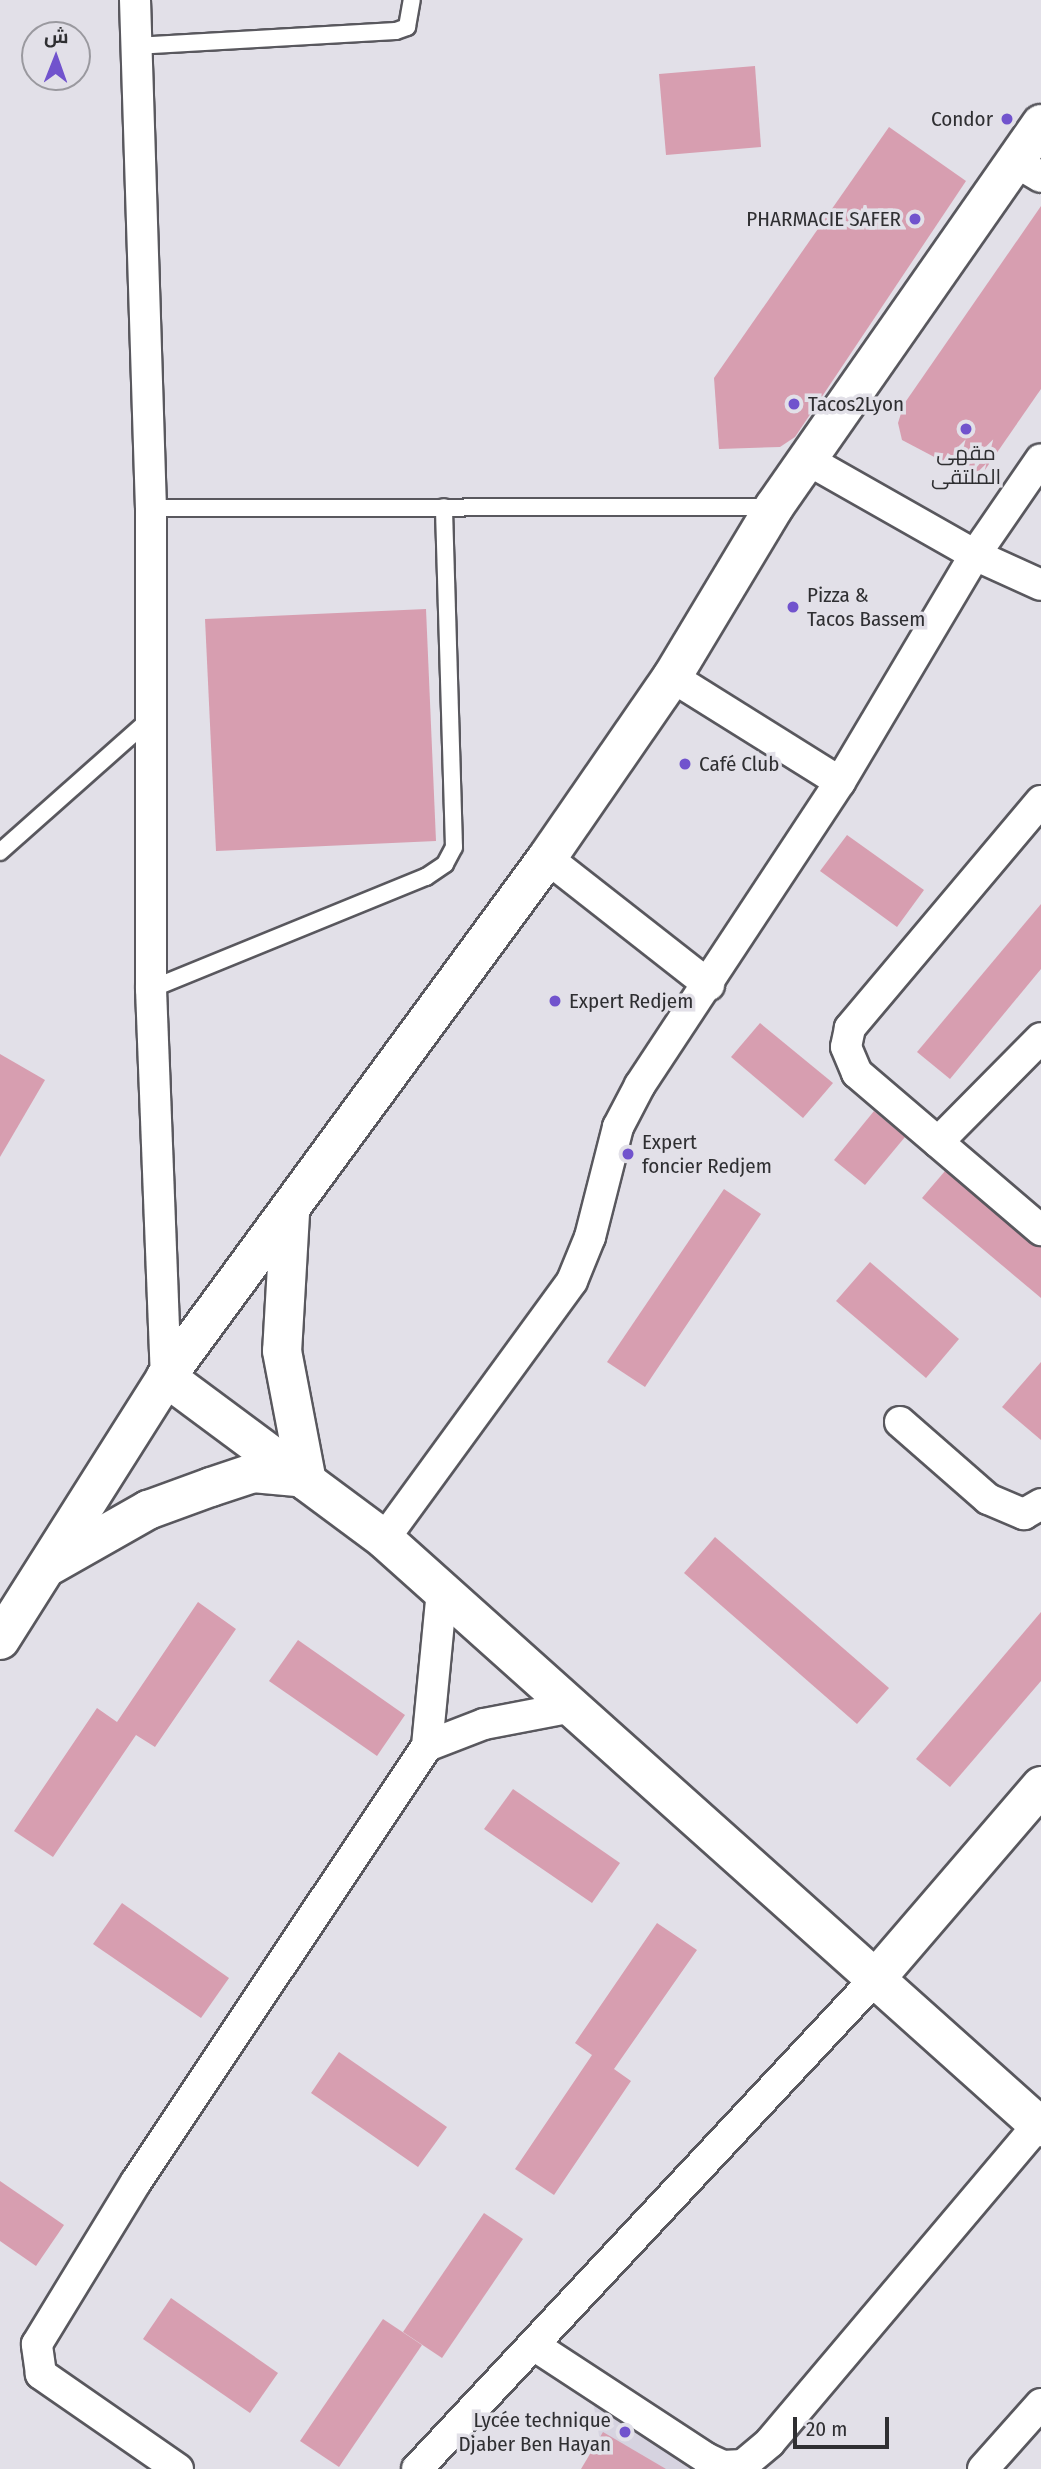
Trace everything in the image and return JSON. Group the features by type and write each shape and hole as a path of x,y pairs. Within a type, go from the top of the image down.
{"main road":[{"path":"0,1640 166,1377 290,1214 547,858 672,677 774,507 806,459 1029,170 1041,124"},
{"path":"290,1214 282,1351 302,1480"},
{"path":"166,1377 384,1539 567,1708 877,1977 1040,2126"},
{"path":"49,1566 148,1510 211,1487 253,1474 302,1480"},
{"path":"877,1977 1041,1786"}],"street":[{"path":"135,0 151,508 151,989 166,1377"},
{"path":"806,459 975,555 1041,584"},
{"path":"384,1539 572,1281 590,1237 618,1126 840,782 975,555 1041,459"},
{"path":"672,677 840,782"},
{"path":"1041,801 850,1028 846,1047 857,1073 1041,1230"},
{"path":"547,858 709,985"},
{"path":"938,1142 1041,1038"},
{"path":"900,1422 988,1499 1024,1514 1041,1504"},
{"path":"178,2469 41,2374 37,2344 136,2182 427,1746 442,1591"},
{"path":"427,1746 484,1724 567,1708"},
{"path":"418,2469 877,1977"},
{"path":"535,2346 706,2458 723,2466 750,2462 1040,2126"},
{"path":"983,2469 1041,2404"}],"lane":[{"path":"135,47 396,31 407,27 412,0"},
{"path":"151,989 426,877 445,864 454,847 444,507"},
{"path":"151,508 774,507"},
{"path":"0,852 153,717"}],"shaded area":[{"name":"Lycée technique Djaber Ben Hayan","path":"592,2396 711,2469 605,2469"}],"building":[{"path":"755,66 761,147 666,155 659,74"},
{"path":"889,127 966,181 795,437 780,447 719,449 714,378"},
{"path":"1041,206 1041,389 978,480 902,440 898,423 904,404"},
{"path":"426,609 436,841 216,851 205,619"},
{"path":"847,835 924,890 897,927 820,871"},
{"path":"1041,904 1041,969 950,1079 917,1052"},
{"path":"760,1023 833,1083 803,1118 731,1057"},
{"path":"0,1054 45,1080 0,1157"},
{"path":"874,1111 905,1137 865,1185 834,1160"},
{"path":"945,1171 1041,1247 1041,1298 922,1198"},
{"path":"724,1189 761,1214 645,1387 607,1362"},
{"path":"870,1262 959,1339 926,1378 836,1301"},
{"path":"1041,1362 1041,1440 1002,1407"},
{"path":"715,1537 889,1688 857,1724 684,1573"},
{"path":"198,1602 236,1629 155,1747 136,1735 53,1857 14,1831 97,1708 117,1722"},
{"path":"1041,1612 1041,1681 950,1787 916,1759"},
{"path":"298,1640 405,1715 377,1756 269,1681"},
{"path":"513,1789 620,1863 592,1903 484,1829"},
{"path":"122,1903 229,1978 201,2018 93,1944"},
{"path":"657,1923 697,1950 614,2069 631,2081 554,2195 515,2169 592,2055 575,2043"},
{"path":"339,2052 447,2127 418,2167 311,2093"},
{"path":"0,2181 64,2225 36,2266 0,2241"},
{"path":"484,2213 523,2239 442,2358 403,2332"},
{"path":"171,2298 278,2373 250,2413 143,2339"},
{"path":"383,2319 422,2345 339,2467 300,2441"},
{"path":"603,2432 666,2469 581,2469"}],"place":[{"name":"Condor","path":"1007,119"},
{"name":"PHARMACIE SAFER","path":"915,219"},
{"name":"Tacos2Lyon","path":"794,404"},
{"name":"مقهى الملتقى","path":"966,429"},
{"name":"Pizza & Tacos Bassem","path":"793,607"},
{"name":"Café Club","path":"685,764"},
{"name":"Expert Redjem","path":"555,1001"},
{"name":"Expert foncier Redjem","path":"628,1154"},
{"name":"Lycée technique Djaber Ben Hayan","path":"625,2432"}]}
